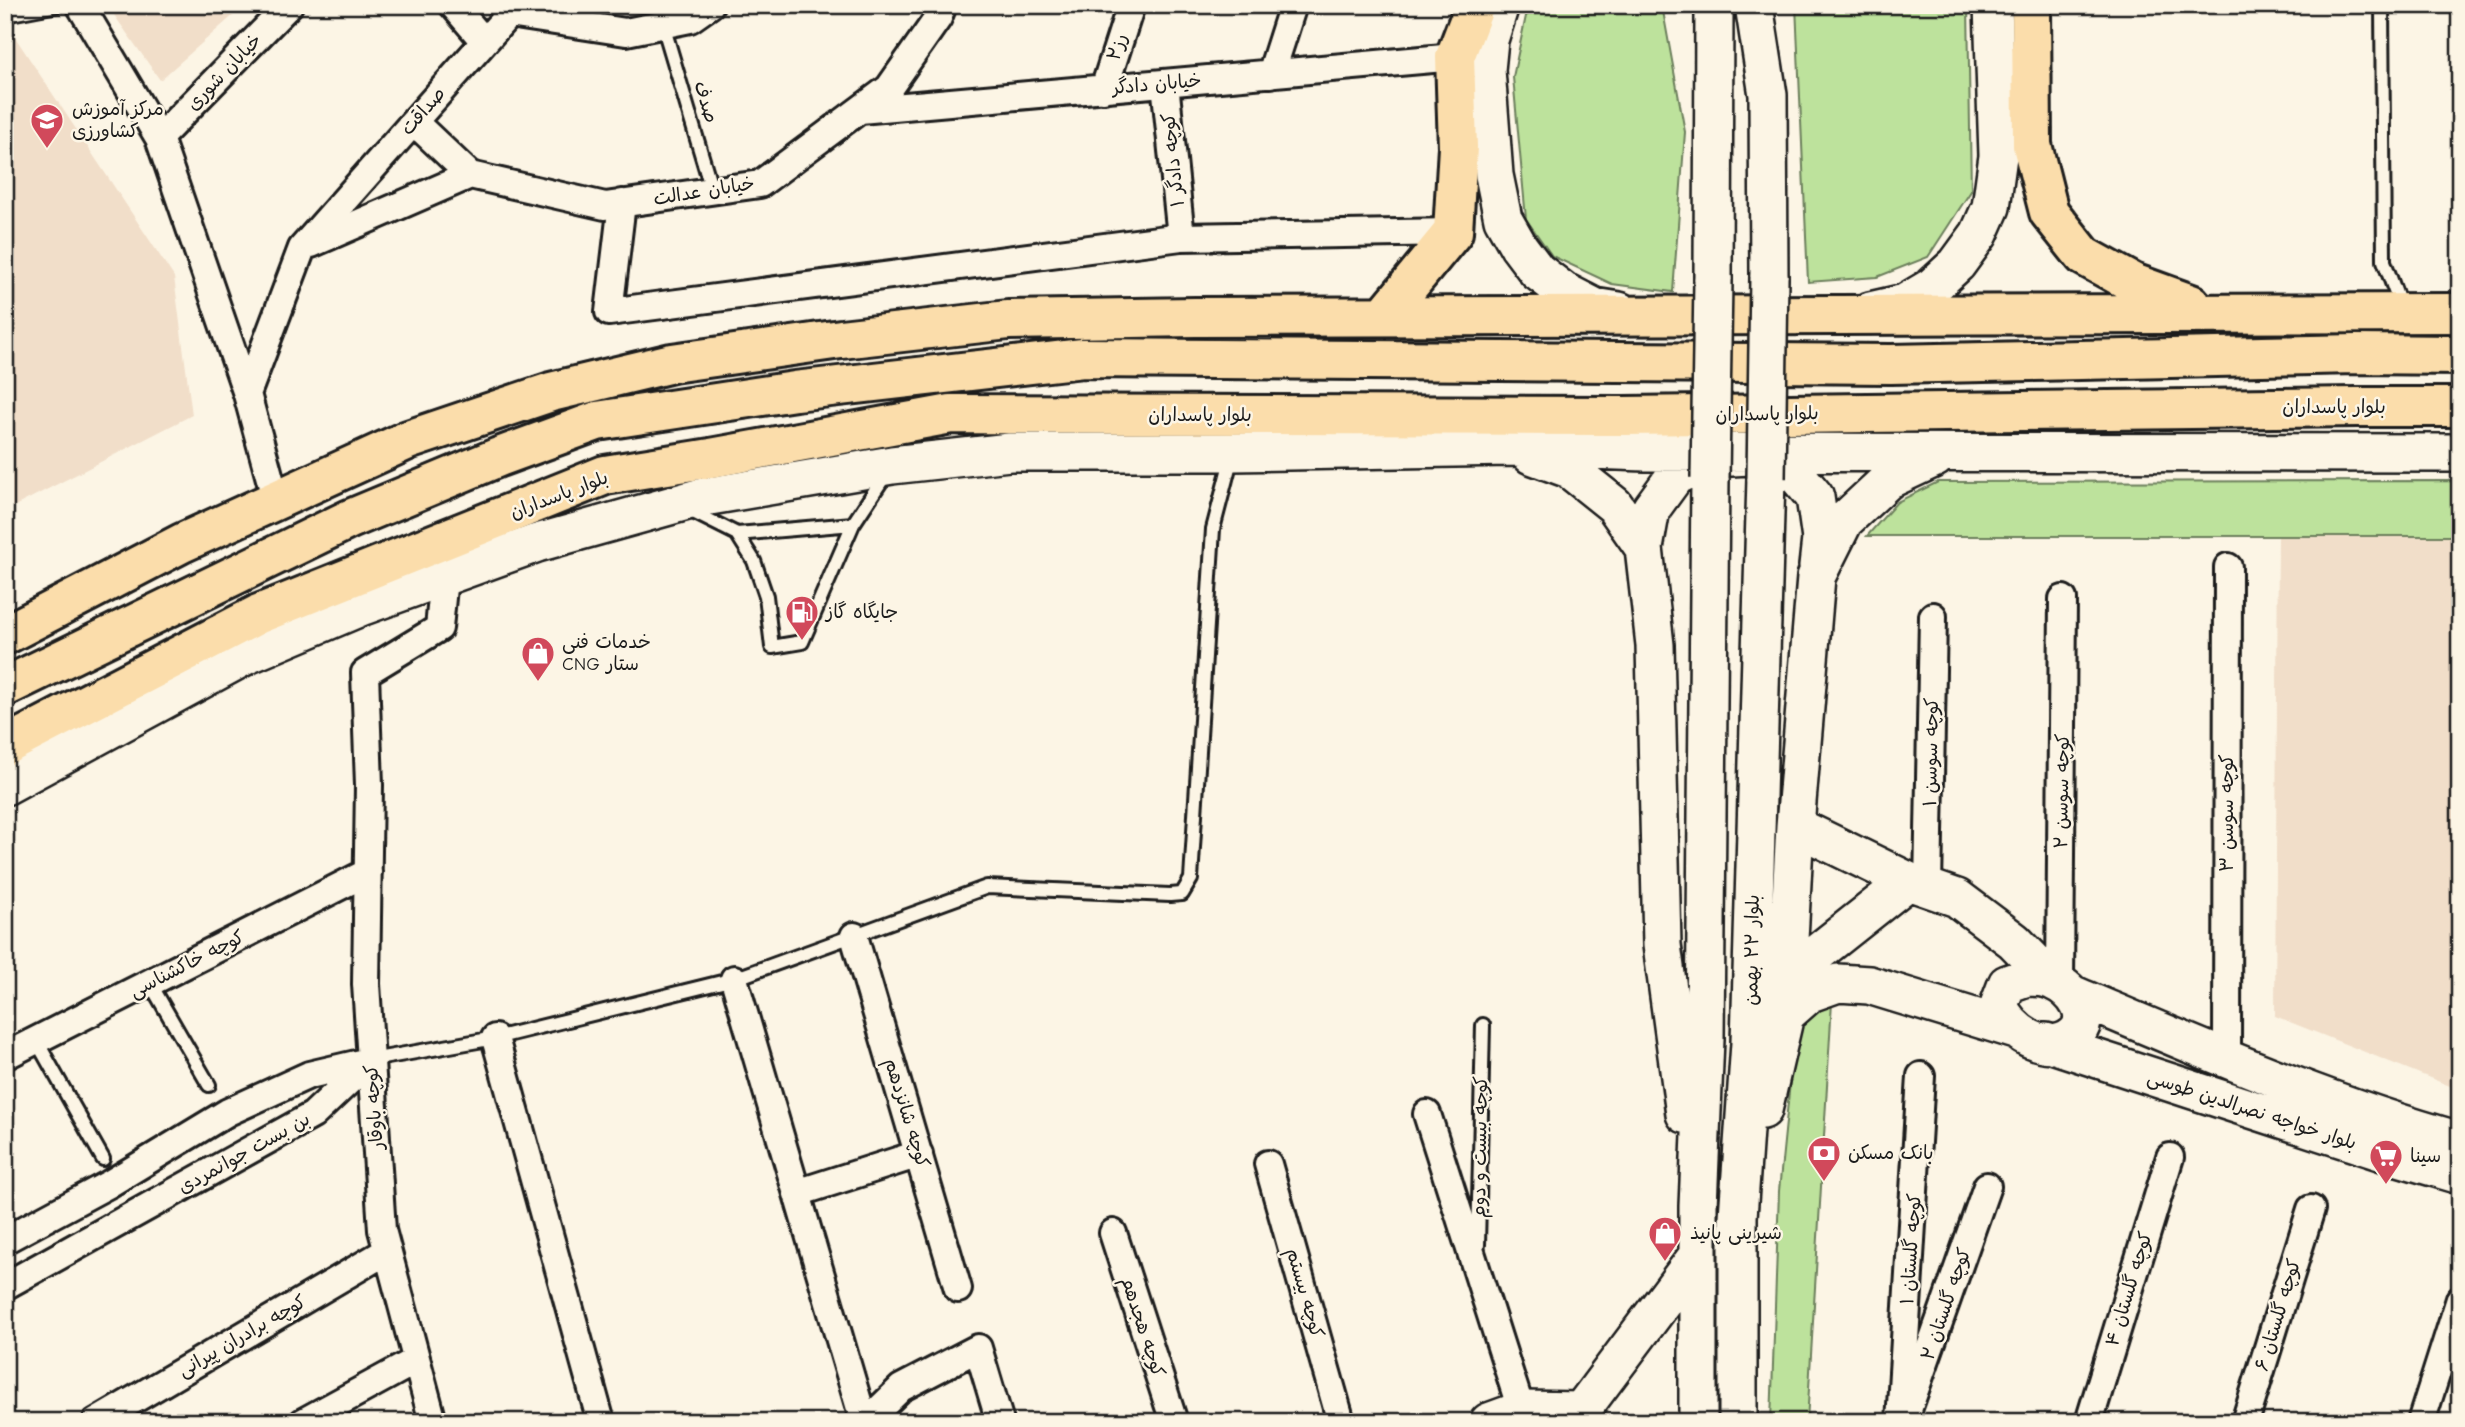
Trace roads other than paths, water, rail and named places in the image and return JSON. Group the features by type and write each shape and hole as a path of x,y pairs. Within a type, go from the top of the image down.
{"main road":[{"path":"1384,316 1453,232 1458,147 1455,57 1475,5"},
{"path":"1500,5 1489,40 1486,70 1494,175 1503,219 1537,271 1563,291 1594,307 1648,315"},
{"path":"1688,5 1696,23 1714,142"},
{"path":"1698,1422 1698,1206 1705,1039 1714,5"},
{"path":"1754,5 1768,95"},
{"path":"1764,5 1768,95"},
{"path":"1857,314 1905,303 1932,287 1957,264 1979,234 1991,207 1998,156 1993,5"},
{"path":"2031,5 2032,145 2049,212 2084,256 2133,283 2216,313"},
{"name":"بلوار ۲۲ بهمن","path":"1738,1422 1738,1217 1749,1043 1766,478 1768,95"},
{"path":"5,635 182,544 408,440 551,392 672,363 841,339 1008,320 1384,316 2460,313"},
{"path":"1008,320 1083,358"},
{"path":"2356,354 2357,407"},
{"path":"5,687 350,519 499,457 597,421 795,391 1083,358 1891,364 2356,354 2460,355"},
{"path":"499,457 613,379"},
{"name":"بلوار پاسداران","path":"5,746 259,614 605,474 710,458 951,414 1624,416 2460,408"},
{"path":"1510,447 1569,469 1614,505 1644,548"},
{"path":"5,786 245,656 363,606 537,543 698,498 892,465 1010,452 1233,452 1510,447 1646,452 2460,453"},
{"path":"1816,577 1844,521 1888,480 1947,453"},
{"path":"1698,1206 1662,945 1655,645 1644,548 1651,509 1675,476 1713,458 1750,456 1789,466 1815,496 1821,540 1795,826 1785,1015 1738,1217"},
{"path":"1795,826 1918,884 1957,898 2014,942 2062,986 2083,1014 2075,1035 2065,1040 2031,1036 2003,1015 1999,1004 2007,984 2027,977 2062,986"},
{"path":"1751,951 1768,967 1789,968 1811,958 1918,884"},
{"name":"بلوار خواجه نصرالدین طوسی","path":"1785,1015 1810,993 1838,983 1869,985 2460,1175"},
{"name":"بلوار خواجه نصرالدین طوسی","path":"2062,986 2227,1060 2397,1123 2460,1141"},
{"path":"1512,1418 1586,1416 1698,1255"}],"street":[{"path":"80,5 159,138 247,394 276,501"},
{"name":"خیابان شوری","path":"159,138 289,5"},
{"path":"453,5 484,41"},
{"name":"صداقت","path":"247,394 302,248 513,10 626,32 690,19 710,5"},
{"name":"خیابان عدالت","path":"470,175 605,206 760,184 889,88 938,18 943,5"},
{"name":"رز۲","path":"1104,89 1131,5"},
{"path":"1271,74 1293,5"},
{"name":"خیابان دادگر","path":"859,110 1455,57"},
{"name":"کوچه دادگر ۱","path":"1165,83 1181,237"},
{"path":"302,248 470,175 414,122"},
{"path":"622,203 609,312 1181,237 1453,232"},
{"name":"کوچه سوسن ۳","path":"2227,1060 2228,567"},
{"name":"کوچه باوقار","path":"433,1422 382,1230 366,984 369,785 365,673 439,628 444,577"},
{"name":"کوچه سوسن ۲","path":"2062,986 2063,599"},
{"name":"کوچه سوسن ۱","path":"1918,884 1933,616"},
{"name":"کوچه خاکشناسی","path":"5,1056 368,872"},
{"name":"کوچه شانزدهم","path":"854,936 958,1289"},
{"path":"734,979 865,1422 901,1388 978,1348 1000,1422"},
{"path":"495,1038 601,1422"},
{"name":"بن بست جوانمردی","path":"5,1240 109,1184 228,1112 309,1074 371,1060"},
{"name":"بن بست جوانمردی","path":"5,1286 313,1115 371,1060"},
{"name":"کوچه گلستان ۱","path":"1902,1422 1921,1076"},
{"name":"کوچه بیست و دوم","path":"1427,1114 1477,1270 1512,1418"},
{"path":"797,1193 919,1154"},
{"name":"کوچه گلستان ۴","path":"2089,1422 2170,1157"},
{"name":"کوچه بیستم","path":"1268,1164 1342,1422"},
{"name":"کوچه گلستان ۲","path":"1902,1422 1987,1186"},
{"name":"کوچه گلستان ۶","path":"2245,1422 2311,1209"},
{"name":"کوچه هجدهم","path":"1113,1233 1174,1422"},
{"name":"کوچه برادران پیرانی","path":"96,1422 387,1251"},
{"path":"2421,1422 2460,1299"},
{"path":"303,1422 415,1361"}],"lane":[{"path":"5,15 58,5"},
{"path":"2382,5 2384,261 2403,313"},
{"name":"صدف","path":"663,25 712,190"},
{"path":"371,1060 495,1038 734,979 987,887 1182,894 1191,879 1213,529 1233,452"},
{"path":"678,504 737,534 754,561 766,596 772,647 802,642 853,524 892,465"},
{"path":"737,534 853,524"},
{"path":"150,983 209,1085"},
{"name":"کوچه بیست و دوم","path":"1477,1270 1483,1025"},
{"path":"36,1040 103,1159"}],"place":[{"name":"مرکز آموزش کشاورزی","path":"47,150"},
{"name":"جایگاه گاز","path":"802,642"},
{"name":"خدمات فنی‌ CNG ستار","path":"538,683"},
{"name":"بانک مسکن","path":"1824,1183"},
{"name":"سینا","path":"2386,1186"},
{"name":"شیرینی پانیذ","path":"1665,1263"}]}
